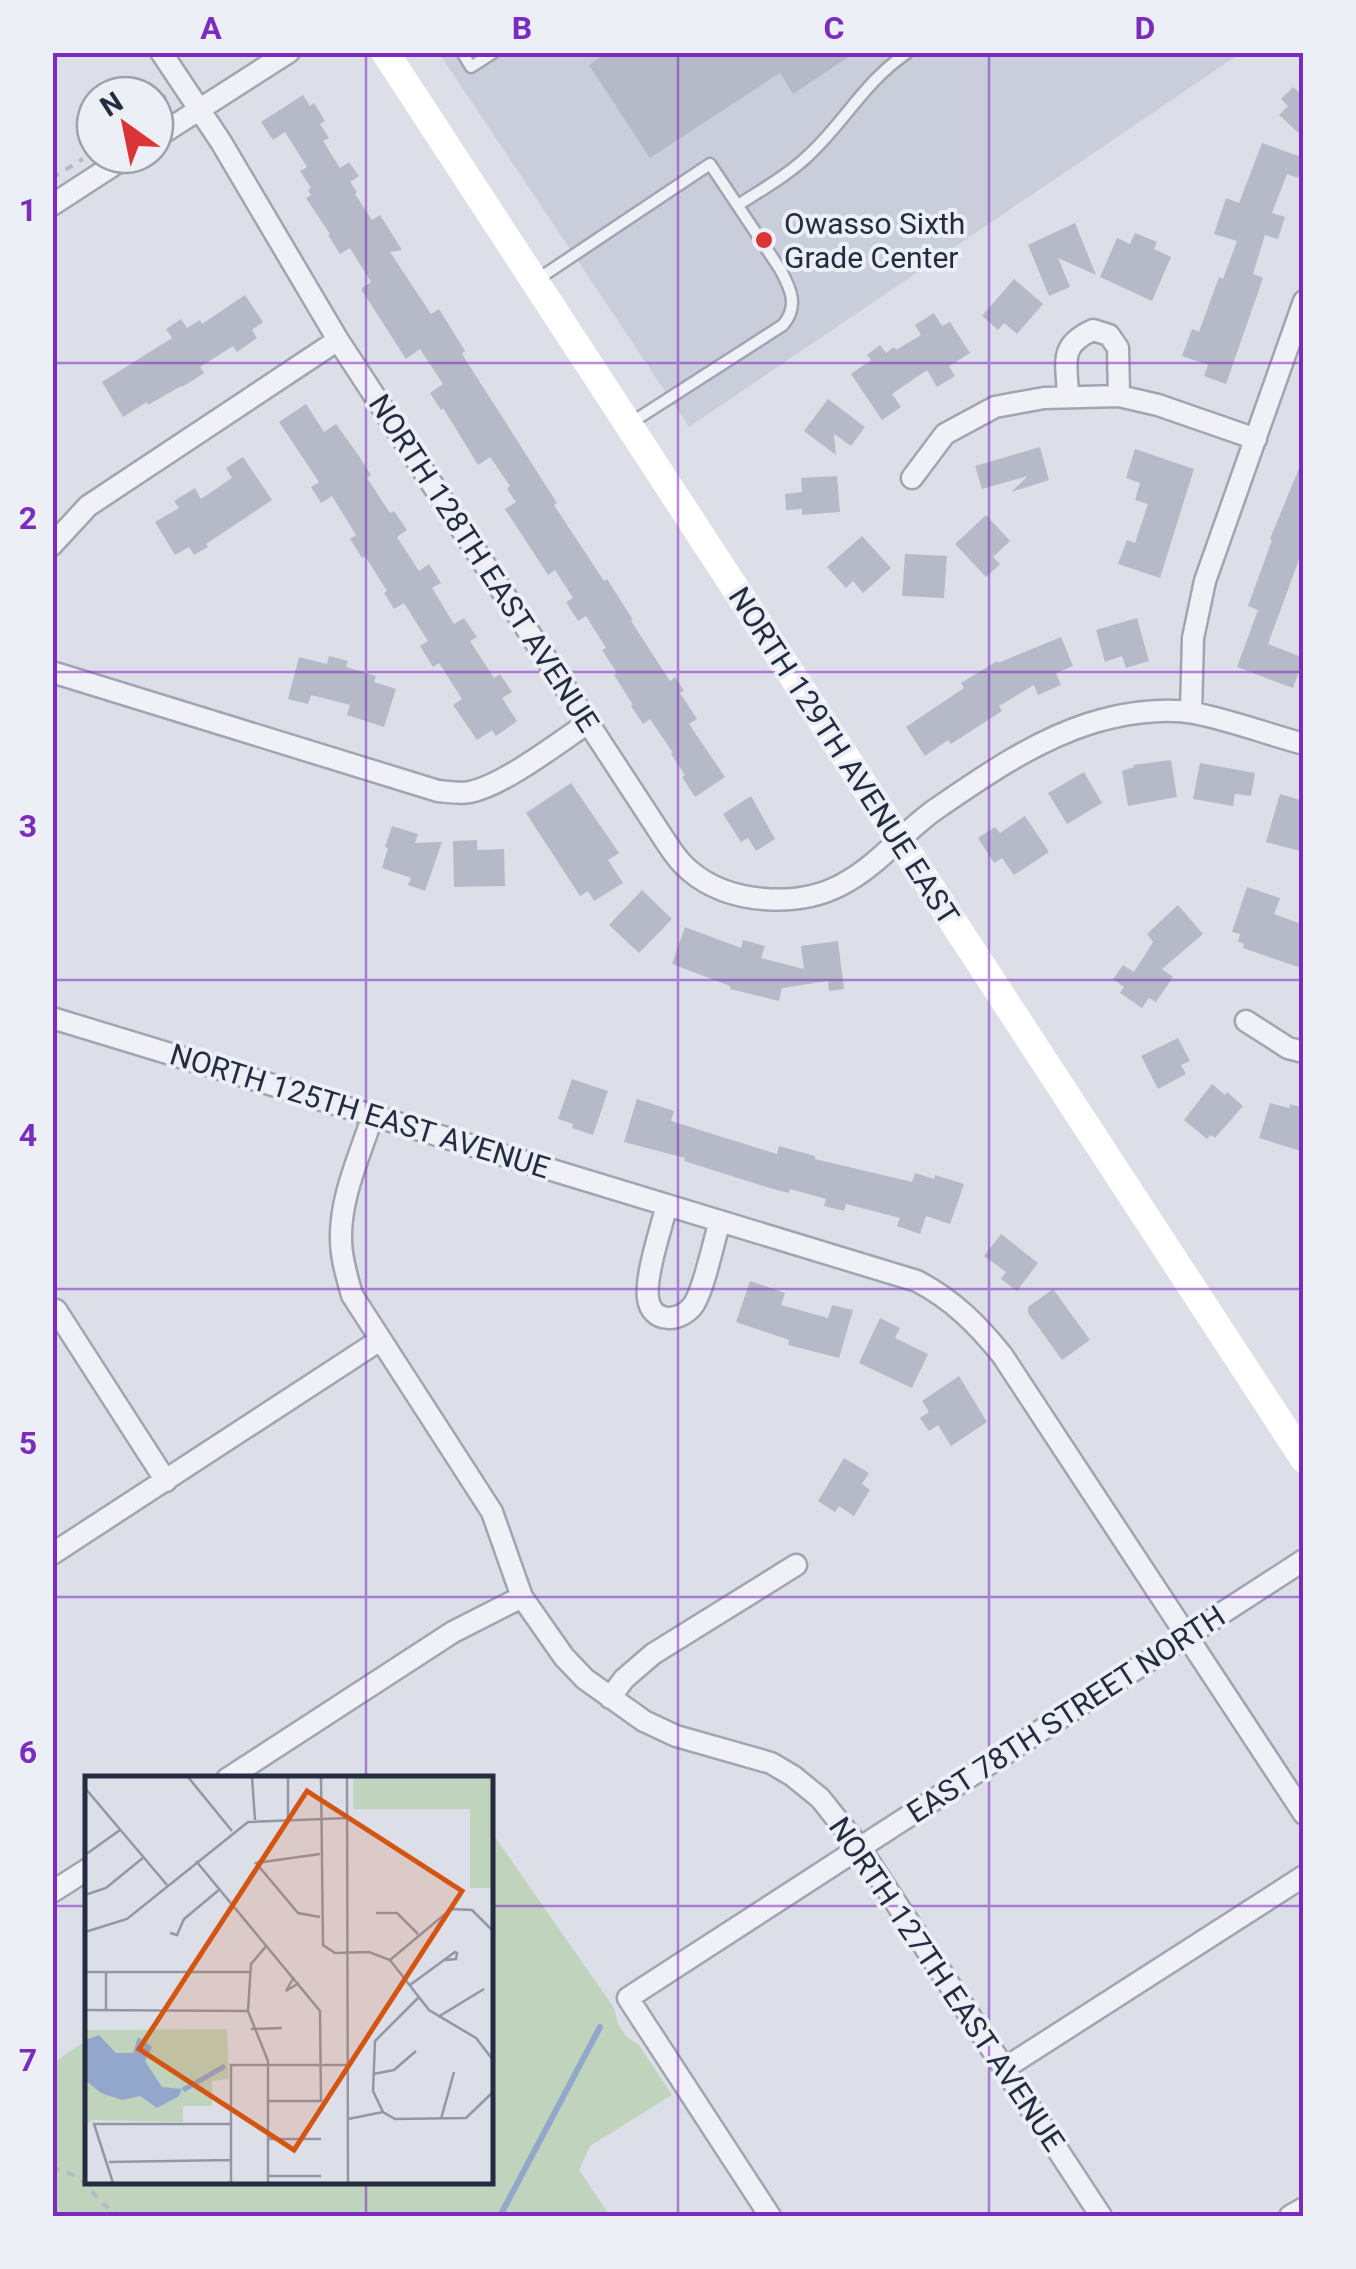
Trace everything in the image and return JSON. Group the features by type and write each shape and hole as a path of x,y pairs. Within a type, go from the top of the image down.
{"main road":[{"name":"NORTH 129TH AVENUE EAST","path":"385,52 1304,1459"}],"street":[{"name":"NORTH 128TH EAST AVENUE","path":"160,52 222,142 338,340 679,862 693,874 734,893 788,900 841,885 866,869 937,808 1032,748 1114,717 1190,712 1304,744"},
{"path":"175,125 289,52"},
{"path":"52,205 99,175"},
{"path":"1190,712 1193,638 1206,581 1304,301"},
{"path":"1068,396 1066,356 1074,339 1093,330 1109,335 1118,348 1120,396"},
{"path":"52,545 88,506 338,340"},
{"path":"912,478 945,434 995,407 1068,396 1120,396 1256,439"},
{"path":"52,672 455,793 499,781 588,723"},
{"name":"NORTH 125TH EAST AVENUE","path":"52,1018 882,1271 938,1292 980,1327 1012,1371 1185,1636"},
{"path":"1246,1021 1288,1048 1304,1052"},
{"name":"NORTH 127TH EAST AVENUE","path":"373,1115 344,1204 341,1240 352,1294 492,1512 522,1597 585,1679 644,1721 676,1736 771,1763 820,1798 860,1848 1101,2216"},
{"path":"667,1205 648,1301 656,1314 669,1319 685,1315 697,1300 720,1221"},
{"path":"56,1310 166,1481"},
{"path":"52,1554 380,1340"},
{"name":"EAST 78TH STREET NORTH","path":"770,2216 628,1998 1304,1560"},
{"path":"610,1698 653,1654 796,1564"},
{"path":"231,1776 453,1632 522,1597"},
{"path":"1185,1636 1304,1814"},
{"path":"52,1892 85,1871"},
{"path":"1004,2068 1304,1876"},
{"path":"1290,2216 1304,2208"}],"lane":[{"path":"462,52 471,67 494,52"},
{"path":"738,205 812,153 876,76 908,52"},
{"path":"535,281 710,164 738,205 790,286 791,315 783,325 628,425"}],"path":[{"path":"52,178 75,164"},
{"path":"52,2167 79,2177 85,2183"},
{"path":"85,2184 120,2216"}],"shaded area":[{"name":"Owasso Sixth Grade Center","path":"439,53 1241,53 689,427"}],"green space":[{"path":"492,1833 614,2008 618,2024 639,2045 672,2095 590,2146 579,2170 610,2216 53,2216 53,2063 85,2041 85,2184 492,2184"}],"building":[{"path":"608,52 856,52 793,94 780,73 650,158 589,65"},
{"path":"1293,87 1300,93 1304,89 1304,138 1279,115 1288,106 1281,99"},
{"path":"303,95 310,106 314,103 325,121 320,124 329,138 323,141 340,168 349,162 359,176 350,182 355,194 372,220 380,215 402,250 390,252 431,314 439,309 465,351 462,354 557,503 554,505 604,581 607,579 670,681 675,677 684,691 680,693 697,719 689,724 725,777 695,797 650,719 643,724 631,706 602,650 606,648 586,616 578,621 566,602 573,598 555,570 548,575 505,509 516,502 507,489 510,486 490,457 478,465 430,393 443,384 420,349 406,359 361,289 371,282 350,248 340,254 306,198 311,195 311,188 300,171 307,167 285,132 273,140 261,122"},
{"path":"1262,143 1304,158 1304,163 1298,178 1287,174 1272,213 1285,217 1278,239 1265,235 1253,274 1263,278 1226,384 1204,376 1208,365 1182,356 1192,329 1199,332 1237,241 1214,234 1226,198 1239,203"},
{"path":"1075,223 1096,275 1058,258 1070,287 1049,296 1028,245"},
{"path":"1135,233 1157,242 1154,249 1171,257 1152,301 1100,277 1117,238 1130,244"},
{"path":"1014,279 1043,304 1017,334 1004,323 998,330 982,316"},
{"path":"245,295 263,322 252,330 257,338 237,352 233,346 200,367 204,373 123,417 102,382 172,338 166,329 181,319 187,328 200,320 202,324"},
{"path":"934,313 942,326 950,322 970,353 949,366 955,376 937,387 927,370 892,394 901,407 882,420 851,374 871,360 867,355 880,345 886,353 921,335 915,325"},
{"path":"828,399 865,427 851,446 834,434 836,455 804,431"},
{"path":"306,404 324,432 336,424 359,456 371,475 367,478 390,513 394,511 407,530 397,537 419,571 429,564 441,583 432,588 454,624 464,618 477,637 470,641 494,678 500,674 512,692 502,698 517,721 496,736 492,730 477,740 453,705 462,699 439,663 433,667 420,646 428,641 404,603 394,609 365,556 362,558 350,539 356,535 332,496 321,503 311,487 319,482 279,422"},
{"path":"1040,447 1049,480 1011,492 1028,476 982,489 975,466"},
{"path":"1135,449 1194,469 1160,578 1118,564 1127,540 1135,543 1148,504 1135,500 1140,483 1126,478"},
{"path":"1304,456 1304,546 1268,644 1304,658 1293,688 1237,667 1258,610 1248,606"},
{"path":"243,457 272,500 194,555 189,547 175,555 155,522 179,508 174,501 195,488 201,499 232,478 226,468"},
{"path":"837,476 840,512 802,515 802,509 786,510 785,494 802,492 801,478"},
{"path":"986,515 1010,541 993,557 1000,564 986,577 955,544"},
{"path":"862,536 891,568 863,593 853,581 846,588 827,567"},
{"path":"905,554 947,556 944,598 902,596"},
{"path":"1137,618 1149,661 1126,668 1122,656 1105,662 1096,630"},
{"path":"1061,637 1073,666 1056,673 1061,685 1038,695 1034,685 999,706 1002,711 925,756 906,727 964,688 961,683 997,661"},
{"path":"329,656 348,661 346,667 376,676 374,682 396,689 384,727 347,715 350,705 311,695 308,704 288,699 299,657 327,664"},
{"path":"1171,760 1177,797 1128,806 1122,771 1133,765"},
{"path":"1200,763 1255,773 1251,796 1235,794 1233,806 1193,799"},
{"path":"1084,772 1102,803 1067,824 1048,793"},
{"path":"571,783 619,853 608,860 623,883 594,901 588,891 580,896 526,813"},
{"path":"1280,794 1304,801 1304,852 1266,842"},
{"path":"751,796 775,839 756,851 748,838 741,842 723,814"},
{"path":"1025,816 1049,852 1014,875 1002,858 994,863 978,838 995,827 1000,833"},
{"path":"392,826 418,834 415,843 442,842 425,891 408,885 411,878 382,868"},
{"path":"477,840 477,850 504,849 505,886 454,887 453,841"},
{"path":"1247,887 1280,898 1274,914 1304,925 1304,969 1243,948 1244,944 1238,942 1240,934 1232,932"},
{"path":"642,890 672,919 639,953 609,925"},
{"path":"1178,905 1203,934 1162,969 1173,977 1156,1002 1149,998 1142,1008 1120,993 1124,987 1113,979 1123,965 1134,972 1153,942 1147,934"},
{"path":"685,927 741,948 743,940 765,946 761,958 804,969 801,946 838,941 844,989 829,991 828,981 782,988 779,1001 730,989 672,964"},
{"path":"1178,1038 1190,1061 1181,1065 1186,1074 1158,1089 1141,1056"},
{"path":"572,1079 608,1091 593,1135 558,1119"},
{"path":"1212,1084 1243,1106 1215,1138 1211,1135 1207,1139 1184,1120"},
{"path":"637,1099 674,1111 671,1121 777,1154 779,1146 815,1159 912,1182 915,1173 964,1184 950,1224 926,1216 920,1234 897,1226 900,1218 846,1204 844,1211 824,1206 826,1199 790,1189 789,1193 773,1189 684,1161 685,1158 624,1142"},
{"path":"1270,1103 1304,1108 1304,1152 1259,1138"},
{"path":"1001,1234 1038,1263 1017,1291 1001,1279 1006,1272 984,1256"},
{"path":"750,1281 785,1293 781,1305 828,1318 832,1305 853,1310 839,1358 788,1345 789,1340 736,1322"},
{"path":"1053,1289 1090,1340 1062,1360 1028,1313 1028,1307"},
{"path":"880,1318 900,1328 895,1338 928,1354 912,1388 859,1363"},
{"path":"959,1376 987,1422 951,1446 938,1425 929,1431 920,1418 929,1412 922,1401"},
{"path":"844,1458 869,1473 862,1484 870,1490 854,1516 839,1506 835,1512 818,1501"}],"waterway":[{"path":"500,2216 600,2027"}],"place":[{"name":"Owasso Sixth Grade Center","path":"764,240"}]}
